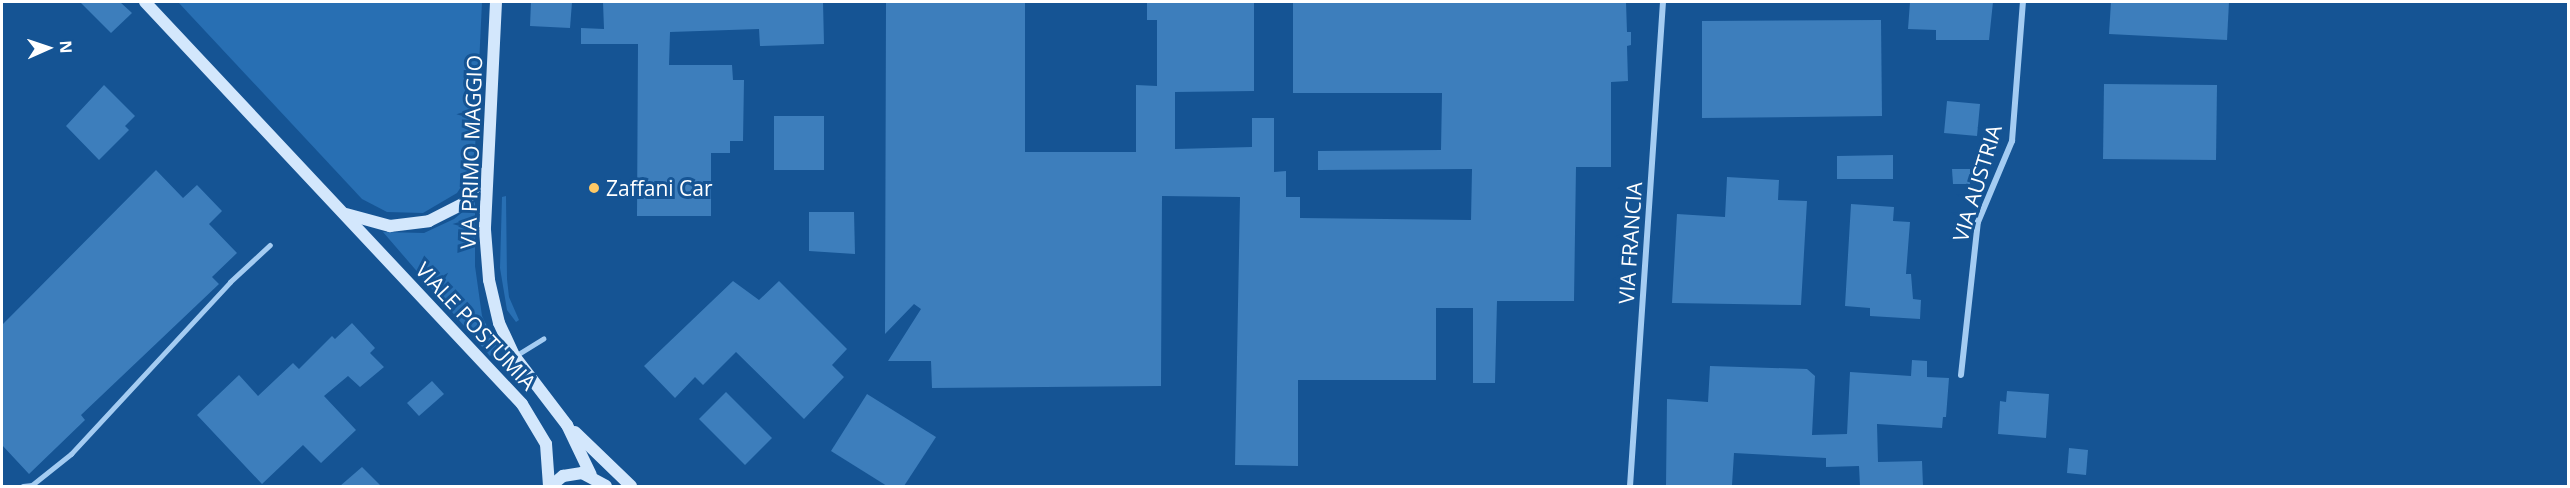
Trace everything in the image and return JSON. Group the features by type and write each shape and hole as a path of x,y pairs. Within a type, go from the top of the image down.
{"main road":[{"name":"VIALE POSTUMIA","path":"145,2 522,404 546,444 550,486 573,473 591,475"},
{"name":"VIALE POSTUMIA","path":"154,2 158,15"},
{"name":"VIA PRIMO MAGGIO","path":"496,2 485,230 489,280 499,323 515,357 567,425"},
{"path":"340,211 390,226 429,221 468,199 489,164"},
{"path":"567,425 591,475 606,486"},
{"path":"567,425 631,486"}],"street":[{"name":"VIA FRANCIA","path":"1630,486 1663,2"},
{"name":"VIA AUSTRIA","path":"1961,375 1978,222 2012,141 2023,2"}],"lane":[{"path":"23,486 32,485 71,454 222,290 270,245"},
{"path":"515,357 543,339"}],"shaded area":[{"path":"178,2 482,2 475,150 468,176 457,193 423,213 387,212 362,199"},
{"path":"506,196 507,279 509,297 519,320 516,322 507,310 500,268 502,197"},
{"path":"475,202 475,266 482,316 498,349 490,356 383,232 424,233 454,219"}],"building":[{"path":"80,2 120,2 132,13 111,33"},
{"path":"531,2 572,2 570,28 530,26"},
{"path":"603,2 823,2 824,44 760,46 759,29 670,32 669,65 732,65 733,80 744,80 743,141 730,141 730,153 711,153 711,216 637,216 638,44 581,44 581,28 604,29"},
{"path":"886,2 1025,2 1025,152 1136,152 1136,85 1157,86 1157,20 1147,20 1147,2 1254,2 1254,91 1175,92 1175,149 1252,147 1252,118 1274,118 1274,172 1286,171 1286,197 1300,197 1300,218 1471,220 1472,169 1318,170 1318,151 1441,150 1442,93 1293,93 1293,2 1626,2 1627,32 1631,32 1631,45 1627,46 1628,81 1611,82 1611,167 1576,167 1574,301 1497,301 1495,383 1473,383 1473,308 1436,308 1436,380 1298,380 1298,466 1235,465 1240,197 1162,196 1161,386 932,388 931,361 888,361 921,309 914,304 885,334"},
{"path":"1910,2 1993,2 1989,40 1936,40 1936,30 1908,29"},
{"path":"2111,2 2229,2 2227,40 2109,34"},
{"path":"1881,20 1882,116 1702,118 1702,21"},
{"path":"2104,84 2217,85 2216,160 2103,159"},
{"path":"104,85 135,116 125,126 129,130 99,160 66,126"},
{"path":"1947,101 1980,104 1977,136 1944,133"},
{"path":"774,116 824,116 824,170 774,170"},
{"path":"1893,155 1893,179 1837,179 1837,156"},
{"path":"1952,169 1970,169 1970,184 1953,184"},
{"path":"156,170 183,198 197,185 222,211 209,224 237,253 212,277 219,284 81,415 85,420 29,474 2,445 2,325"},
{"path":"1727,177 1779,180 1778,200 1807,201 1801,305 1672,303 1677,214 1725,217"},
{"path":"1851,204 1894,207 1893,221 1910,222 1906,274 1911,274 1913,299 1921,300 1920,319 1870,316 1870,308 1845,306"},
{"path":"809,212 854,212 855,254 809,251"},
{"path":"733,281 759,300 779,281 847,349 832,365 844,377 804,419 736,352 703,385 695,377 675,398 644,366"},
{"path":"352,323 375,348 370,353 384,367 360,387 348,376 324,396 356,430 321,463 303,445 262,484 197,415 239,375 258,396 293,363 299,369 332,336 335,339"},
{"path":"1912,360 1927,361 1927,377 1949,378 1946,417 1943,417 1942,428 1877,424 1878,462 1922,461 1923,486 1860,486 1859,466 1826,467 1826,458 1734,453 1732,485 1666,486 1667,399 1708,402 1710,366 1807,369 1815,376 1812,435 1847,434 1850,372 1911,376"},
{"path":"432,381 444,394 419,416 407,403"},
{"path":"2007,391 2049,394 2046,438 1998,434 2000,401 2006,402"},
{"path":"726,392 772,438 745,465 699,419"},
{"path":"867,394 936,437 904,486 887,486 831,451"},
{"path":"2069,448 2088,450 2086,475 2067,473"},
{"path":"362,467 381,486 340,486"}],"place":[{"name":"Zaffani Car","path":"594,188"}]}
